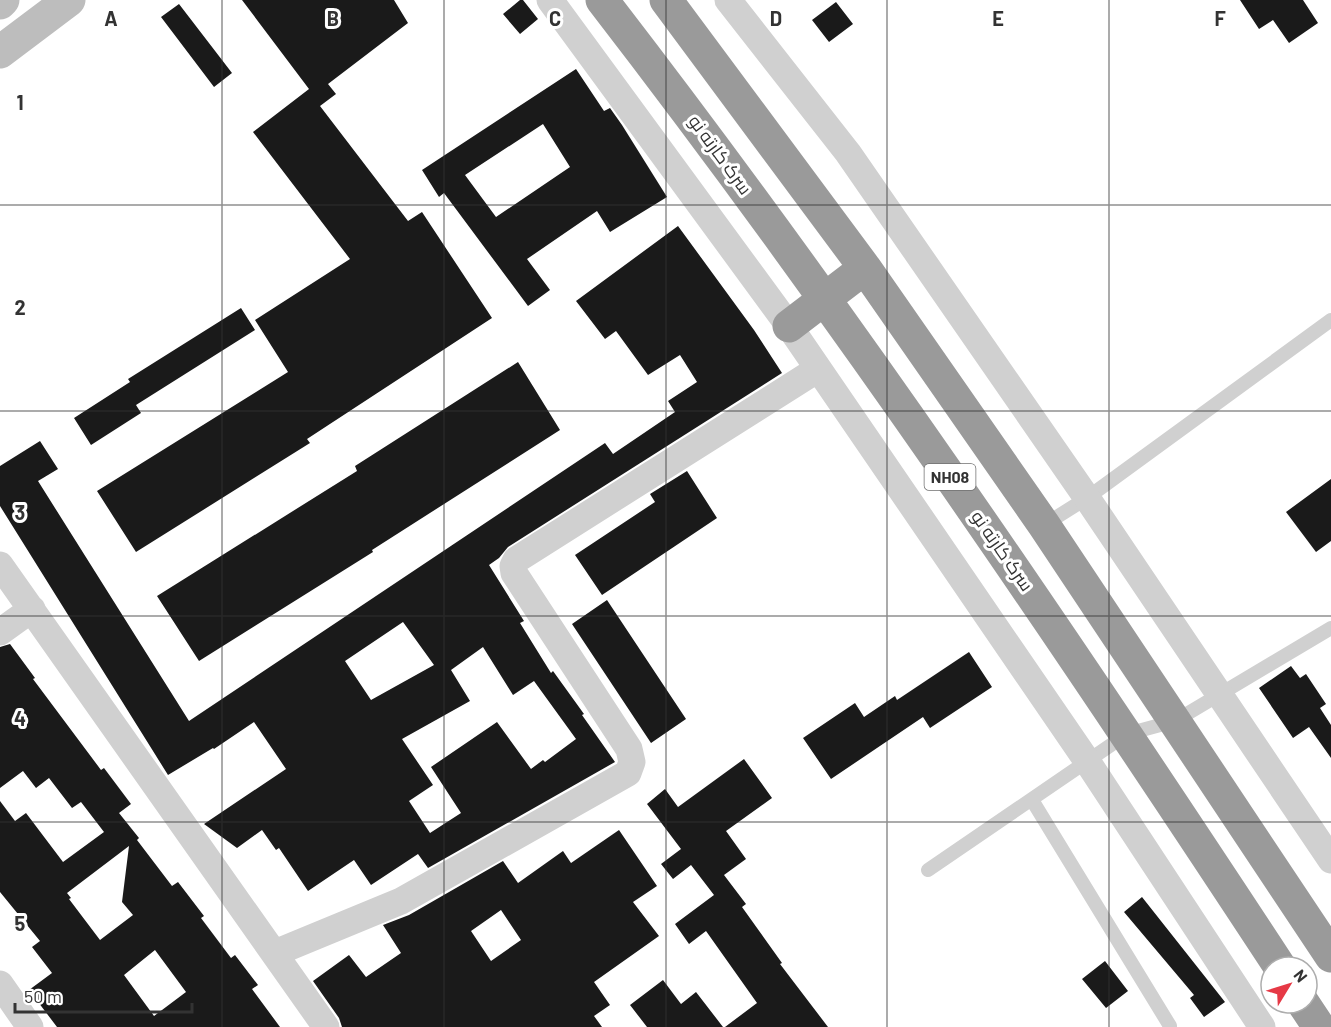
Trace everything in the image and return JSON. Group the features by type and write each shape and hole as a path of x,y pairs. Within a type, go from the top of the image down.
{"highway":[{"name":"سرک کارته نو","path":"602,0 826,298 1127,734 1272,955"},
{"name":"NH08","path":"666,0 865,268 1044,525 1331,956"},
{"path":"674,93 714,64"},
{"path":"789,326 865,268"}],"main road":[{"path":"0,52 69,0"}],"street":[{"path":"550,0 789,326 1087,761 1262,1027"},
{"path":"728,0 849,153 1221,695 1331,860"},
{"path":"275,953 401,901 628,773 633,762 629,749 514,573 513,566 516,560 818,369"},
{"path":"0,565 326,1027"},
{"path":"0,632 32,609"},
{"path":"0,984 30,1027"}],"lane":[{"path":"1044,525 1086,498 1331,320"},
{"path":"928,870 1127,734 1174,721 1331,628"},
{"path":"1032,800 1170,1026"}],"building":[{"path":"242,0 394,0 408,23 328,84 336,94 320,106 408,221 422,212 492,318 307,439 310,443 136,552 97,491 288,372 255,320 350,259 253,132 309,89"},
{"path":"523,0 538,19 520,34 503,14"},
{"path":"1240,0 1303,0 1318,23 1289,43 1273,20 1259,29"},
{"path":"836,2 853,24 829,42 812,20"},
{"path":"179,4 232,73 214,87 161,17"},
{"path":"576,69 604,111 610,108 667,197 610,232 597,211 527,259 550,290 528,306 444,193 439,197 422,170","holes":["543,124 570,167 496,217 465,175"]},
{"path":"678,226 754,330 782,373 508,547 489,565 524,621 520,623 551,673 553,671 584,714 582,715 615,762 428,868 418,854 371,885 354,860 308,891 279,848 276,850 262,830 237,848 204,824 286,769 254,722 214,749 168,775 0,506 0,466 40,441 58,469 38,481 189,721 605,443 613,454 675,412 668,401 697,382 680,355 648,375 616,331 605,339 576,301","holes":["403,622 434,665 371,700 345,661","483,647 513,695 534,681 576,739 545,762 543,760 531,769 497,722 431,767 461,813 430,833 409,801 433,785 402,739 470,701 451,670"]},
{"path":"241,308 255,330 136,405 141,413 91,445 74,418 130,382 128,379"},
{"path":"518,362 560,430 372,550 373,552 199,661 157,596 357,471 355,466"},
{"path":"687,471 717,518 602,595 575,555 655,502 650,494"},
{"path":"1331,479 1331,541 1316,552 1286,512"},
{"path":"607,600 686,719 651,743 572,624"},
{"path":"10,644 35,678 33,679 101,770 104,768 131,804 119,813 139,838 137,840 172,886 178,882 204,916 201,918 231,958 235,955 258,985 252,989 280,1027 57,1027 29,990 52,973 32,947 40,941 0,892 0,801 15,821 26,813 63,862 104,832 81,802 72,808 49,778 36,788 23,771 0,788 0,647","holes":["129,846 122,902 133,915 100,940 69,899 71,898 67,893","155,950 186,992 154,1016 124,975"]},
{"path":"969,652 992,687 930,728 923,717 831,779 803,738 855,703 864,717 895,696 897,700"},
{"path":"1291,666 1300,678 1306,674 1326,704 1320,708 1331,725 1331,758 1309,727 1293,738 1259,688"},
{"path":"744,759 772,798 726,831 746,859 724,875 746,904 742,907 782,963 780,964 828,1027 725,1027 757,1003 706,931 689,944 675,924 714,895 691,865 673,879 661,864 681,849 647,804 665,789 678,807"},
{"path":"619,830 657,886 633,902 659,936 594,982 610,1005 594,1016 602,1027 342,1027 339,1018 313,981 349,955 366,977 401,953 383,925 409,915 503,861 518,883 563,851 571,863","holes":["501,910 521,940 491,961 471,931"]},
{"path":"1142,897 1225,1002 1204,1017 1190,998 1194,995 1124,912"},
{"path":"1105,961 1128,991 1106,1008 1082,979"},
{"path":"663,980 681,1004 696,992 723,1027 647,1027 630,1005"}]}
